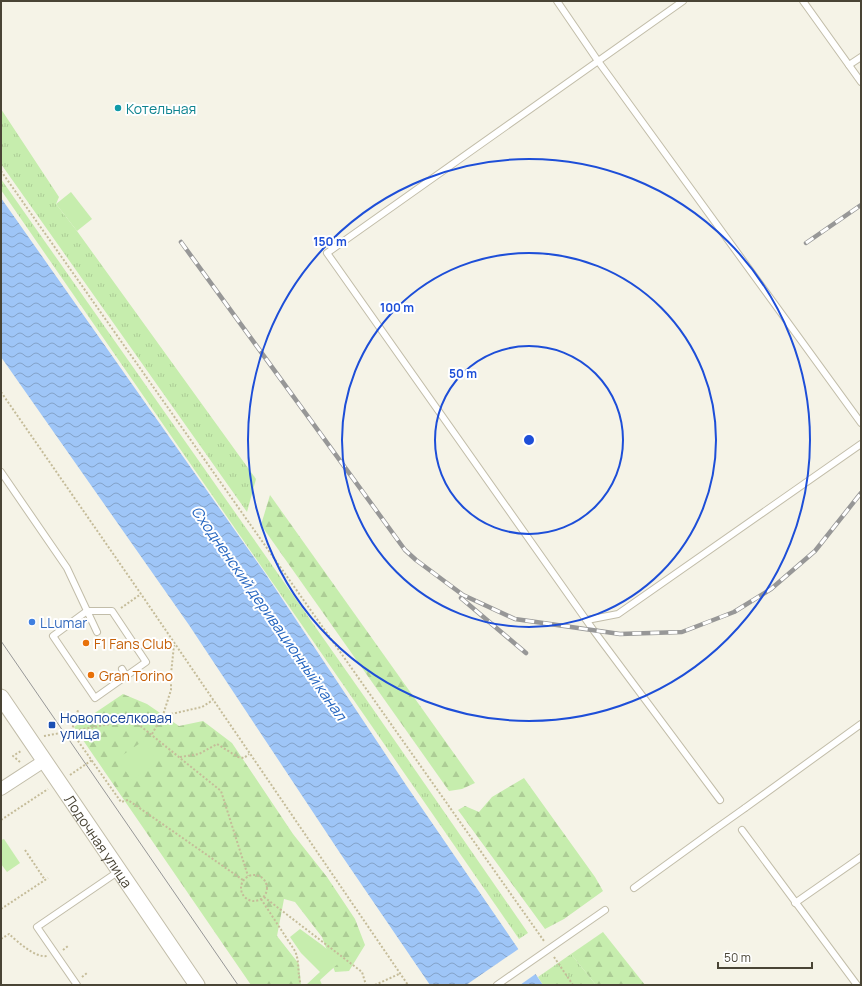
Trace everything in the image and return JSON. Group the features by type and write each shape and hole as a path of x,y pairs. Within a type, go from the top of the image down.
{"street":[{"name":"Лодочная улица","path":"1,697 197,985"},
{"path":"1,789 44,760"}],"lane":[{"path":"557,1 598,61 861,423"},
{"path":"683,1 327,253 587,620 720,800"},
{"path":"803,1 861,82"},
{"path":"849,65 861,57"},
{"path":"587,620 618,614 861,444"},
{"path":"1,472 67,568 97,632"},
{"path":"88,611 112,611 146,662 95,698 53,636 88,611"},
{"path":"122,669 126,676"},
{"path":"634,888 861,724"},
{"path":"742,830 857,985"},
{"path":"795,903 861,857"},
{"path":"77,985 37,927 119,871"},
{"path":"497,985 605,910"}],"path":[{"path":"1,171 542,937"},
{"path":"1,392 408,985"},
{"path":"121,608 141,594"},
{"path":"152,734 163,715 171,690 172,659 175,644"},
{"path":"136,722 202,707 213,700"},
{"path":"71,731 78,710"},
{"path":"44,736 133,720 136,722 222,791 248,876"},
{"path":"71,731 121,802 128,800 243,880"},
{"path":"180,757 199,754 218,744 238,757 244,758 249,754"},
{"path":"23,766 14,756 24,749"},
{"path":"67,777 92,760"},
{"path":"1,820 48,789"},
{"path":"26,850 45,880"},
{"path":"257,875 264,880 267,888 264,897 261,899 253,901 245,897 241,889 243,880 248,876 257,875"},
{"path":"1,909 48,878"},
{"path":"264,897 362,972 366,985"},
{"path":"261,899 298,958 298,978 301,985"},
{"path":"1,939 9,934 22,945 42,957 56,955"},
{"path":"549,948 573,985"},
{"path":"375,985 400,974"}],"green space":[{"path":"1,109 59,197 56,204 256,479 247,512 1,164"},
{"path":"1,179 366,699 528,933 519,939 1,190"},
{"path":"71,192 92,219 77,231 56,204"},
{"path":"270,495 475,783 462,789 449,791 261,525"},
{"path":"123,694 147,704 179,726 203,721 232,743 293,834 327,877 355,919 365,945 349,971 335,972 322,937 295,902 284,899 277,936 299,964 301,985 251,985 74,727"},
{"path":"143,741 158,762 132,780 117,759"},
{"path":"524,778 595,877 603,891 564,919 545,929 458,810 465,806 479,812 492,797"},
{"path":"4,839 20,863 7,872 1,864 1,840"},
{"path":"300,929 341,961 320,980 322,985 306,985 320,972 301,953 290,937"},
{"path":"603,932 645,985 596,985 571,954"},
{"path":"571,954 596,985 543,985 538,977"}],"water":[{"name":"Сходненский деривационный канал","path":"1,198 265,573 406,785 543,985 430,985 340,853 189,625 1,357"}],"pier":[{"path":"520,948 537,973 520,985 466,985"}],"tram line":[{"path":"1,641 238,985"}],"railway":[{"path":"806,243 861,205"},
{"path":"181,242 405,550 463,595 515,619 620,634 682,632 734,612 771,589 815,551 861,493"},
{"path":"461,598 526,653"}],"place":[{"name":"Котельная","path":"118,108"},
{"name":"LLumar","path":"32,622"},
{"name":"F1 Fans Club","path":"86,643"},
{"name":"Gran Torino","path":"91,675"},
{"name":"Новопоселковая улица","path":"52,725"}]}
